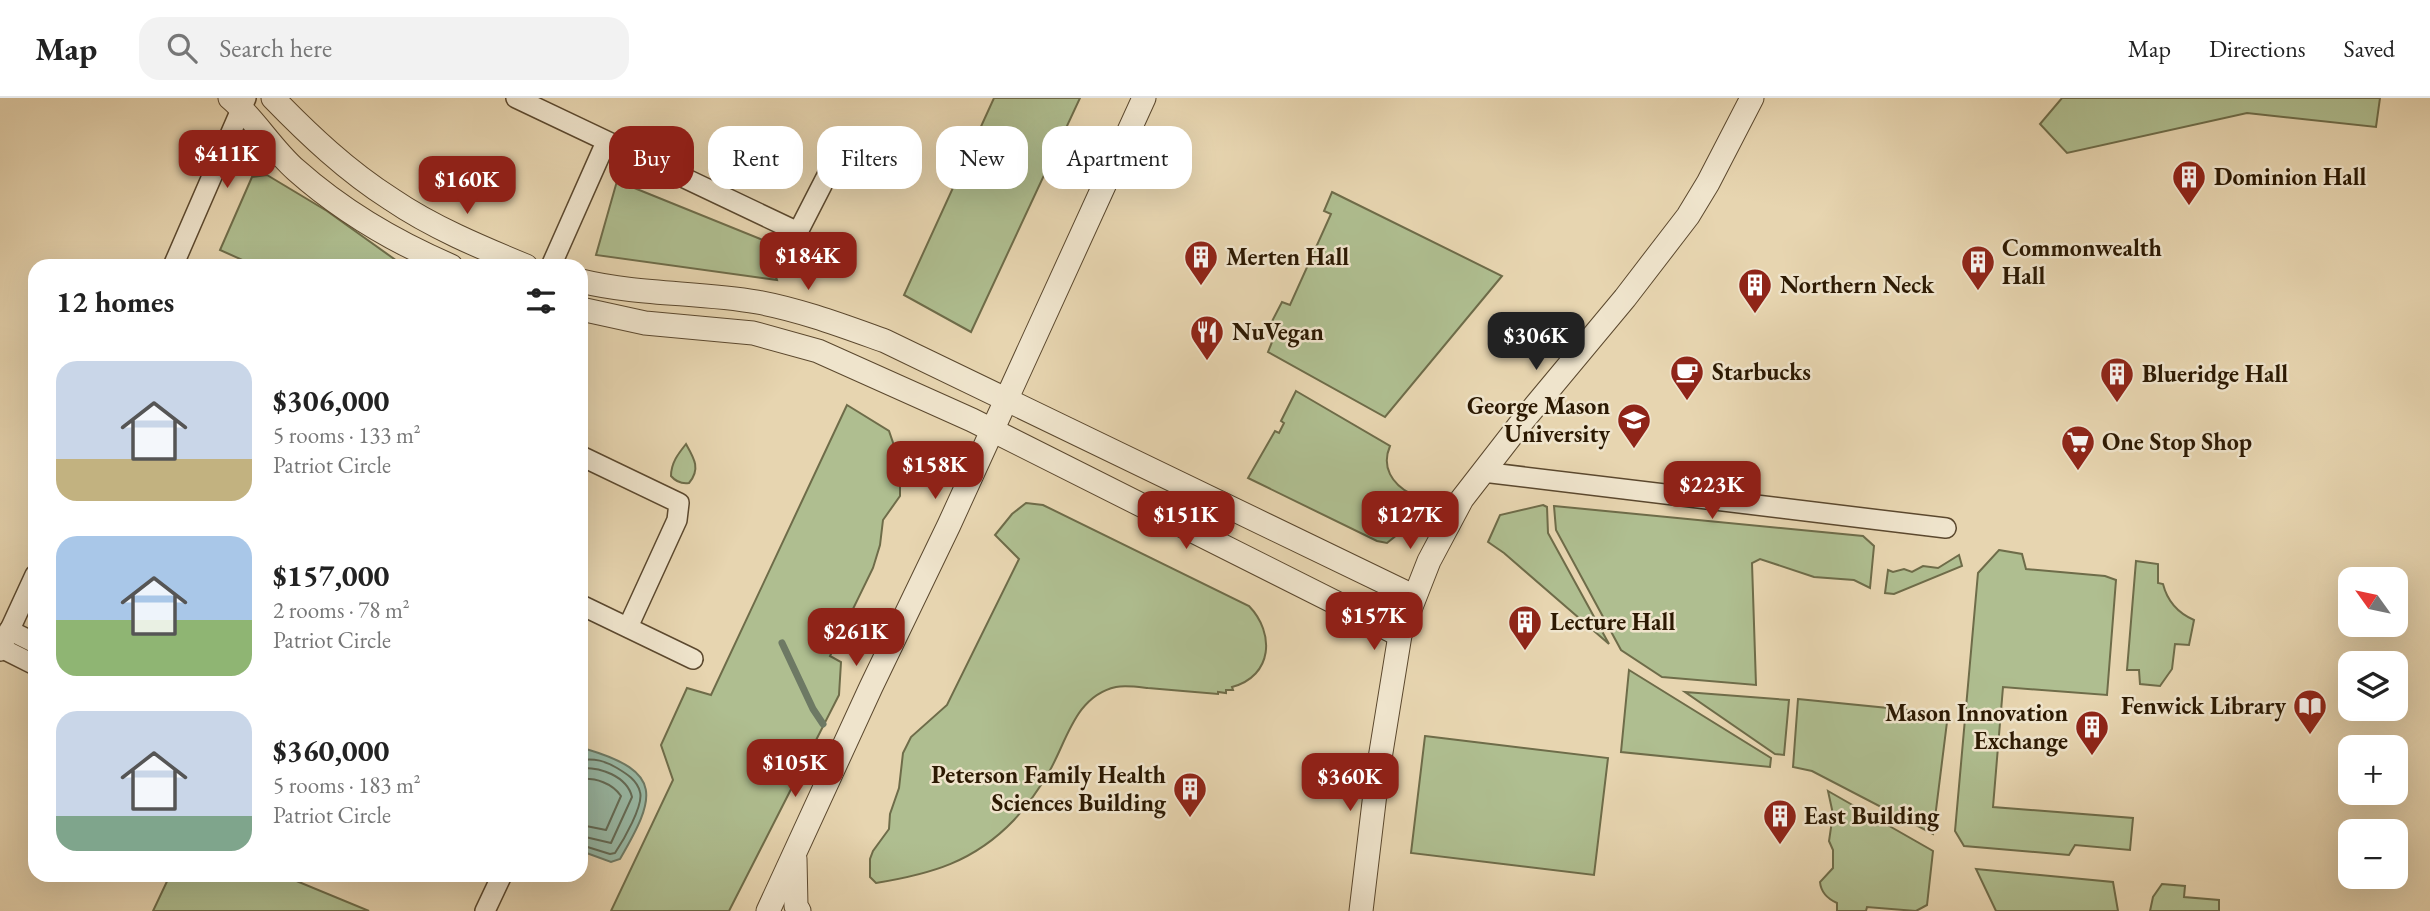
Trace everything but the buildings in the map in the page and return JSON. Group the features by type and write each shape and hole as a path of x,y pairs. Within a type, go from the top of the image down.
{"street":[{"path":"273,98 340,163 392,201 509,259"},
{"path":"516,98 798,232 820,189"},
{"path":"768,911 1144,98"},
{"path":"1361,911 1377,777 1400,635 1413,596 1457,508 1483,472 1688,216 1752,98"},
{"path":"176,259 239,101 294,169 346,208 435,259"},
{"path":"554,259 606,142"},
{"path":"588,283 607,287 756,302 814,316 885,341 1413,596"},
{"path":"588,311 645,323 753,333 818,351 991,429 1400,635"},
{"path":"588,459 679,503 677,520 628,627"},
{"path":"1483,472 1946,528"},
{"path":"4,643 28,590"},
{"path":"588,608 693,659"},
{"path":"4,643 28,643"},
{"path":"4,643 28,660"},
{"path":"795,852 796,906 799,911"},
{"path":"485,911 499,882"}],"shaded area":[{"path":"994,98 1080,98 1067,126 1042,126 1042,180 971,332 904,295 952,189 1028,189 1028,126 981,126"},
{"path":"2062,98 2380,98 2376,127 2247,113 2067,153 2040,124"},
{"path":"267,175 327,211 394,259 240,259 220,250 252,177"},
{"path":"615,189 637,189 763,240 777,280 596,255"},
{"path":"1332,192 1502,276 1385,417 1268,352 1276,332 1269,327 1282,302 1290,305 1331,214 1324,211"},
{"path":"1296,391 1390,446 1387,461 1390,474 1398,485 1411,494 1403,509 1410,513 1398,534 1387,543 1377,541 1248,478 1275,431 1279,433 1284,423 1281,421"},
{"path":"847,405 889,431 900,463 900,496 883,520 880,545 873,568 830,656 841,662 839,695 729,911 611,911 673,780 661,745 687,688 711,695"},
{"path":"686,444 694,459 695,468 689,483 677,481 671,476 674,463"},
{"path":"1026,503 1043,505 1249,606 1263,628 1266,641 1262,664 1256,674 1232,687 1233,690 1226,690 1226,693 1128,686 1102,692 1091,700 1074,721 1041,785 1019,815 999,834 951,864 876,883 870,877 870,859 889,829 890,814 899,788 903,753 911,737 947,705 1019,559 995,535 1012,514"},
{"path":"1543,505 1547,507 1548,533 1609,644 1488,542 1500,515"},
{"path":"1554,506 1863,536 1874,546 1870,588 1854,580 1814,577 1760,559 1752,563 1756,685 1662,677 1621,650 1556,530"},
{"path":"1999,550 2022,554 2026,569 2105,576 2116,580 2107,695 2003,687 1993,807 2133,818 2130,850 2075,845 2069,855 1964,846 1955,831 1978,573"},
{"path":"1959,555 1962,566 1894,594 1885,593 1888,570 1893,572 1904,569 1912,572 1923,566 1938,568"},
{"path":"2136,561 2158,564 2158,583 2163,584 2178,610 2194,620 2189,645 2175,644 2172,669 2160,686 2140,684 2139,670 2127,670"},
{"path":"1629,670 1771,758 1770,767 1621,752"},
{"path":"1685,692 1789,700 1784,755 1775,754"},
{"path":"1798,699 1948,714 1933,834 1812,771 1793,767"},
{"path":"1425,736 1608,758 1594,875 1411,853"},
{"path":"1828,791 1933,851 1927,905 1916,911 1867,907 1866,911 1837,911 1837,903 1826,895 1820,882 1833,868 1833,850 1829,841 1833,814"},
{"path":"1976,869 2113,882 2118,911 1996,911"},
{"path":"167,882 299,882 369,911 153,911"},
{"path":"2162,884 2185,886 2184,897 2219,900 2219,911 2150,911 2153,897"}],"water":[{"path":"588,750 629,767 641,778 646,789 646,803 641,819 620,859 611,862 588,854"}],"waterway":[{"path":"782,643 813,709 823,724"}],"place":[{"name":"Dominion Hall","path":"2189,207"},
{"name":"Merten Hall","path":"1201,287"},
{"name":"Commonwealth Hall","path":"1978,292"},
{"name":"Northern Neck","path":"1755,315"},
{"name":"NuVegan","path":"1207,362"},
{"name":"Starbucks","path":"1687,402"},
{"name":"Blueridge Hall","path":"2117,404"},
{"name":"George Mason University","path":"1634,450"},
{"name":"One Stop Shop","path":"2078,472"},
{"name":"Lecture Hall","path":"1525,652"},
{"name":"Fenwick Library","path":"2310,736"},
{"name":"Mason Innovation Exchange","path":"2092,757"},
{"name":"Peterson Family Health Sciences Building","path":"1190,819"},
{"name":"East Building","path":"1780,846"}]}
